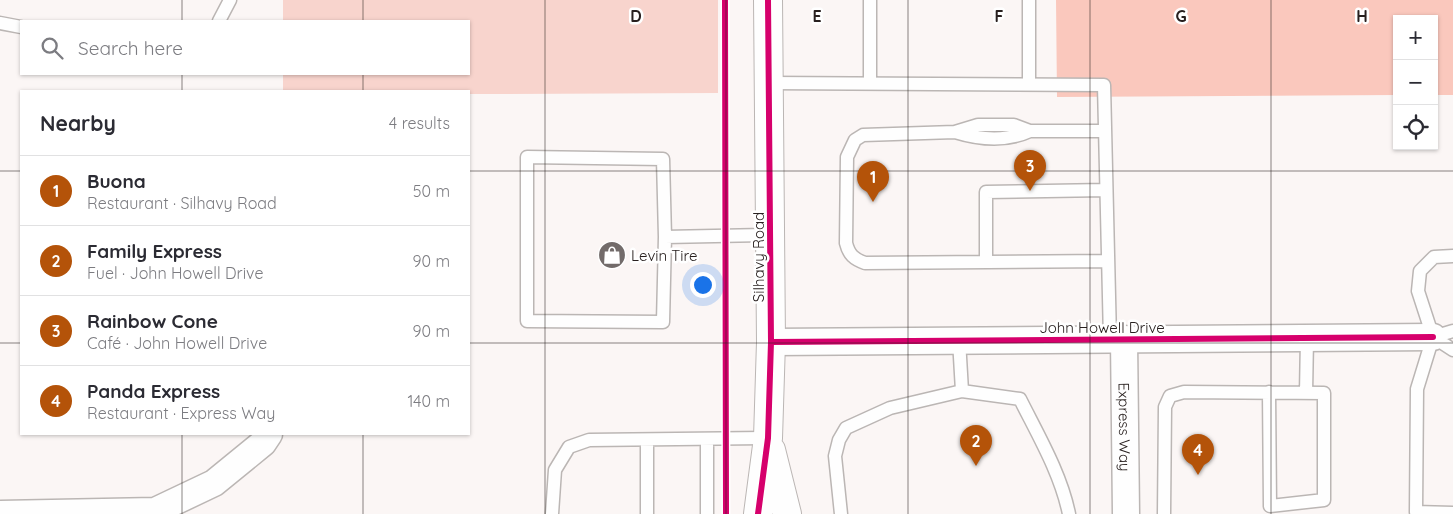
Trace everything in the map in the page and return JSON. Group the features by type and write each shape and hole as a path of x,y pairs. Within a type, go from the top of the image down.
{"street":[{"name":"Silhavy Road","path":"758,514 768,438 771,342 768,0"},
{"name":"John Howell Drive","path":"771,342 1307,338 1446,340"},
{"name":"Express Way","path":"1117,339 1126,514"},
{"path":"0,514 155,511 214,482 263,443 268,435"},
{"name":"Silhavy Road","path":"768,438 787,514"}],"lane":[{"path":"220,20 230,0"},
{"path":"870,0 870,83"},
{"path":"1029,0 1029,84"},
{"path":"0,23 20,27"},
{"path":"769,83 1104,84 1108,261 1117,339"},
{"path":"1105,131 1030,131 1014,126 978,125 955,132 874,133 863,135 855,140 847,157 846,243 849,252 856,260 866,263 1108,261"},
{"path":"527,156 663,159 665,237 663,322 527,321 527,156"},
{"path":"986,262 986,192 1106,190"},
{"path":"665,237 770,235"},
{"path":"1453,256 1434,257 1420,271 1418,291 1446,340 1417,389 1416,512 1453,512"},
{"path":"1306,393 1307,338"},
{"path":"958,340 962,391"},
{"path":"841,514 835,456 839,440 846,428 890,408 962,391 1020,399 1050,461 1066,501 1069,514"},
{"path":"1164,514 1165,407 1170,396 1184,392 1269,392 1324,393 1324,500 1268,510 1269,392"},
{"path":"552,514 555,470 569,447 589,440 768,438"},
{"path":"646,514 647,440"},
{"path":"707,440 707,514"}],"shaded area":[{"path":"283,0 718,0 718,93 470,94 470,90 283,90 283,75 470,75 470,20 283,20"},
{"path":"1056,0 1453,0 1453,95 1438,95 1438,15 1393,15 1393,95 1057,97"}],"cycle path":[{"path":"725,0 726,514"},
{"path":"758,514 768,438 771,342 768,0"},
{"path":"771,342 1433,337"}],"place":[{"name":"Rainbow Cone","path":"1030,191"},
{"name":"Buona","path":"873,202"},
{"name":"Levin Tire","path":"612,255"},
{"name":"Family Express","path":"976,466"},
{"name":"Panda Express","path":"1198,475"}]}
